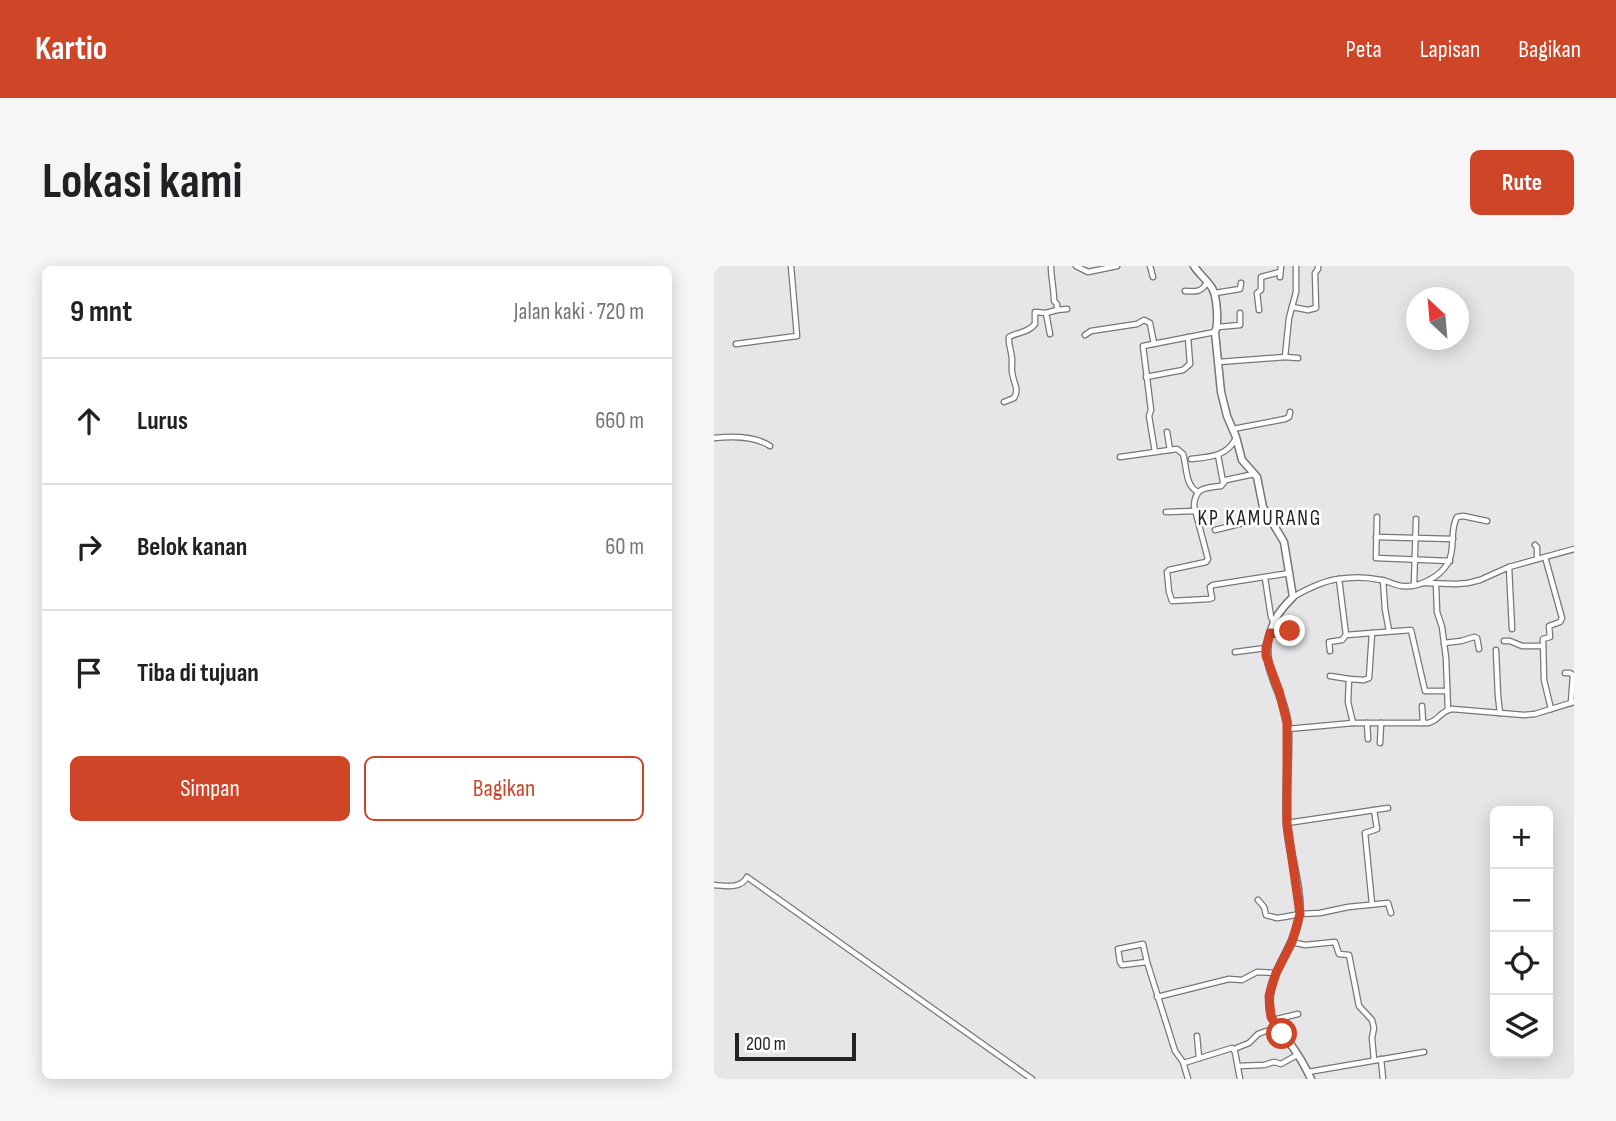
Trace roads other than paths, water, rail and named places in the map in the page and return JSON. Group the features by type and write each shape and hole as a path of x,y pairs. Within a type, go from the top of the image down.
{"street":[{"path":"736,344 797,336 790,266"},
{"path":"1051,266 1057,310"},
{"path":"1076,266 1088,272 1117,266"},
{"path":"1150,266 1153,277"},
{"path":"1194,266 1215,293 1223,403 1242,460 1258,481 1263,507 1284,542 1293,597"},
{"path":"1285,357 1296,292 1296,266"},
{"path":"1292,307 1308,310 1316,308 1315,273 1318,266"},
{"path":"1259,310 1257,293 1261,290 1261,277 1280,272"},
{"path":"1185,291 1198,292 1207,282"},
{"path":"1215,293 1240,289 1241,283"},
{"path":"1004,402 1014,398 1017,389 1012,375 1008,339 1033,327 1035,312 1067,309"},
{"path":"1046,313 1050,334"},
{"path":"1155,452 1143,346 1240,325 1240,313"},
{"path":"1085,335 1091,331 1137,324 1144,320 1150,323 1154,344"},
{"path":"1146,377 1187,368 1190,364 1188,337"},
{"path":"1219,362 1298,358"},
{"path":"1233,429 1285,419 1290,412"},
{"path":"1167,432 1170,450"},
{"path":"1191,459 1219,455 1232,445 1236,437"},
{"path":"714,438 758,440 770,446"},
{"path":"1120,457 1178,449 1182,452 1189,484 1198,492"},
{"path":"1219,455 1223,482"},
{"path":"1254,474 1226,480 1220,486 1198,492 1194,501 1195,511 1208,559 1167,572 1172,601 1212,598 1210,587 1213,584 1290,573"},
{"path":"1166,512 1195,511"},
{"path":"1215,530 1266,514"},
{"path":"1377,517 1376,558 1450,561"},
{"path":"1424,583 1450,561 1453,525 1457,517 1487,521"},
{"path":"1414,585 1416,519"},
{"path":"1376,537 1453,539"},
{"path":"1535,545 1536,559"},
{"path":"1424,1052 1309,1075 1272,1020 1269,996 1276,973 1292,942 1300,914 1287,824 1288,729 1266,648 1273,621 1293,597 1321,583 1339,579 1369,578 1402,586 1468,583 1509,567 1574,549"},
{"path":"1545,557 1562,620 1549,625 1550,637 1543,639 1544,680 1551,709"},
{"path":"1509,567 1512,629"},
{"path":"1265,578 1273,621"},
{"path":"1330,651 1329,643 1342,640 1346,635 1339,579"},
{"path":"1383,580 1389,632"},
{"path":"1436,584 1437,612 1447,658 1448,710"},
{"path":"1346,635 1411,630 1425,691 1447,691"},
{"path":"1270,633 1294,632"},
{"path":"1330,676 1364,680 1369,678 1372,633"},
{"path":"1444,643 1475,637 1479,649"},
{"path":"1504,641 1522,646 1543,646"},
{"path":"1235,652 1266,648"},
{"path":"1496,650 1500,713"},
{"path":"1288,729 1353,723 1432,723 1448,710 1535,714 1572,702 1573,675 1564,673"},
{"path":"1349,679 1348,702 1353,723"},
{"path":"1422,706 1423,723"},
{"path":"1367,723 1368,739"},
{"path":"1380,743 1381,723"},
{"path":"1287,824 1388,808"},
{"path":"1372,904 1365,832 1377,829 1374,810"},
{"path":"714,885 737,886 747,877 1032,1079"},
{"path":"1258,900 1266,915 1277,918 1320,913 1348,906 1388,903 1391,913"},
{"path":"1292,942 1305,945 1335,942 1339,954 1349,955 1359,1006 1370,1017 1374,1028 1374,1060"},
{"path":"1147,962 1122,965 1118,949 1143,944 1157,997 1175,1051 1184,1063 1188,1079"},
{"path":"1157,997 1229,979 1240,981 1257,972 1276,973"},
{"path":"1272,1020 1298,1014"},
{"path":"1184,1063 1234,1049 1266,1031"},
{"path":"1196,1036 1199,1058"},
{"path":"1234,1049 1240,1079"},
{"path":"1237,1066 1275,1062 1281,1064 1297,1055"},
{"path":"1381,1059 1383,1079"}],"district":[{"name":"KP KAMURANG","path":"1260,518"}]}
